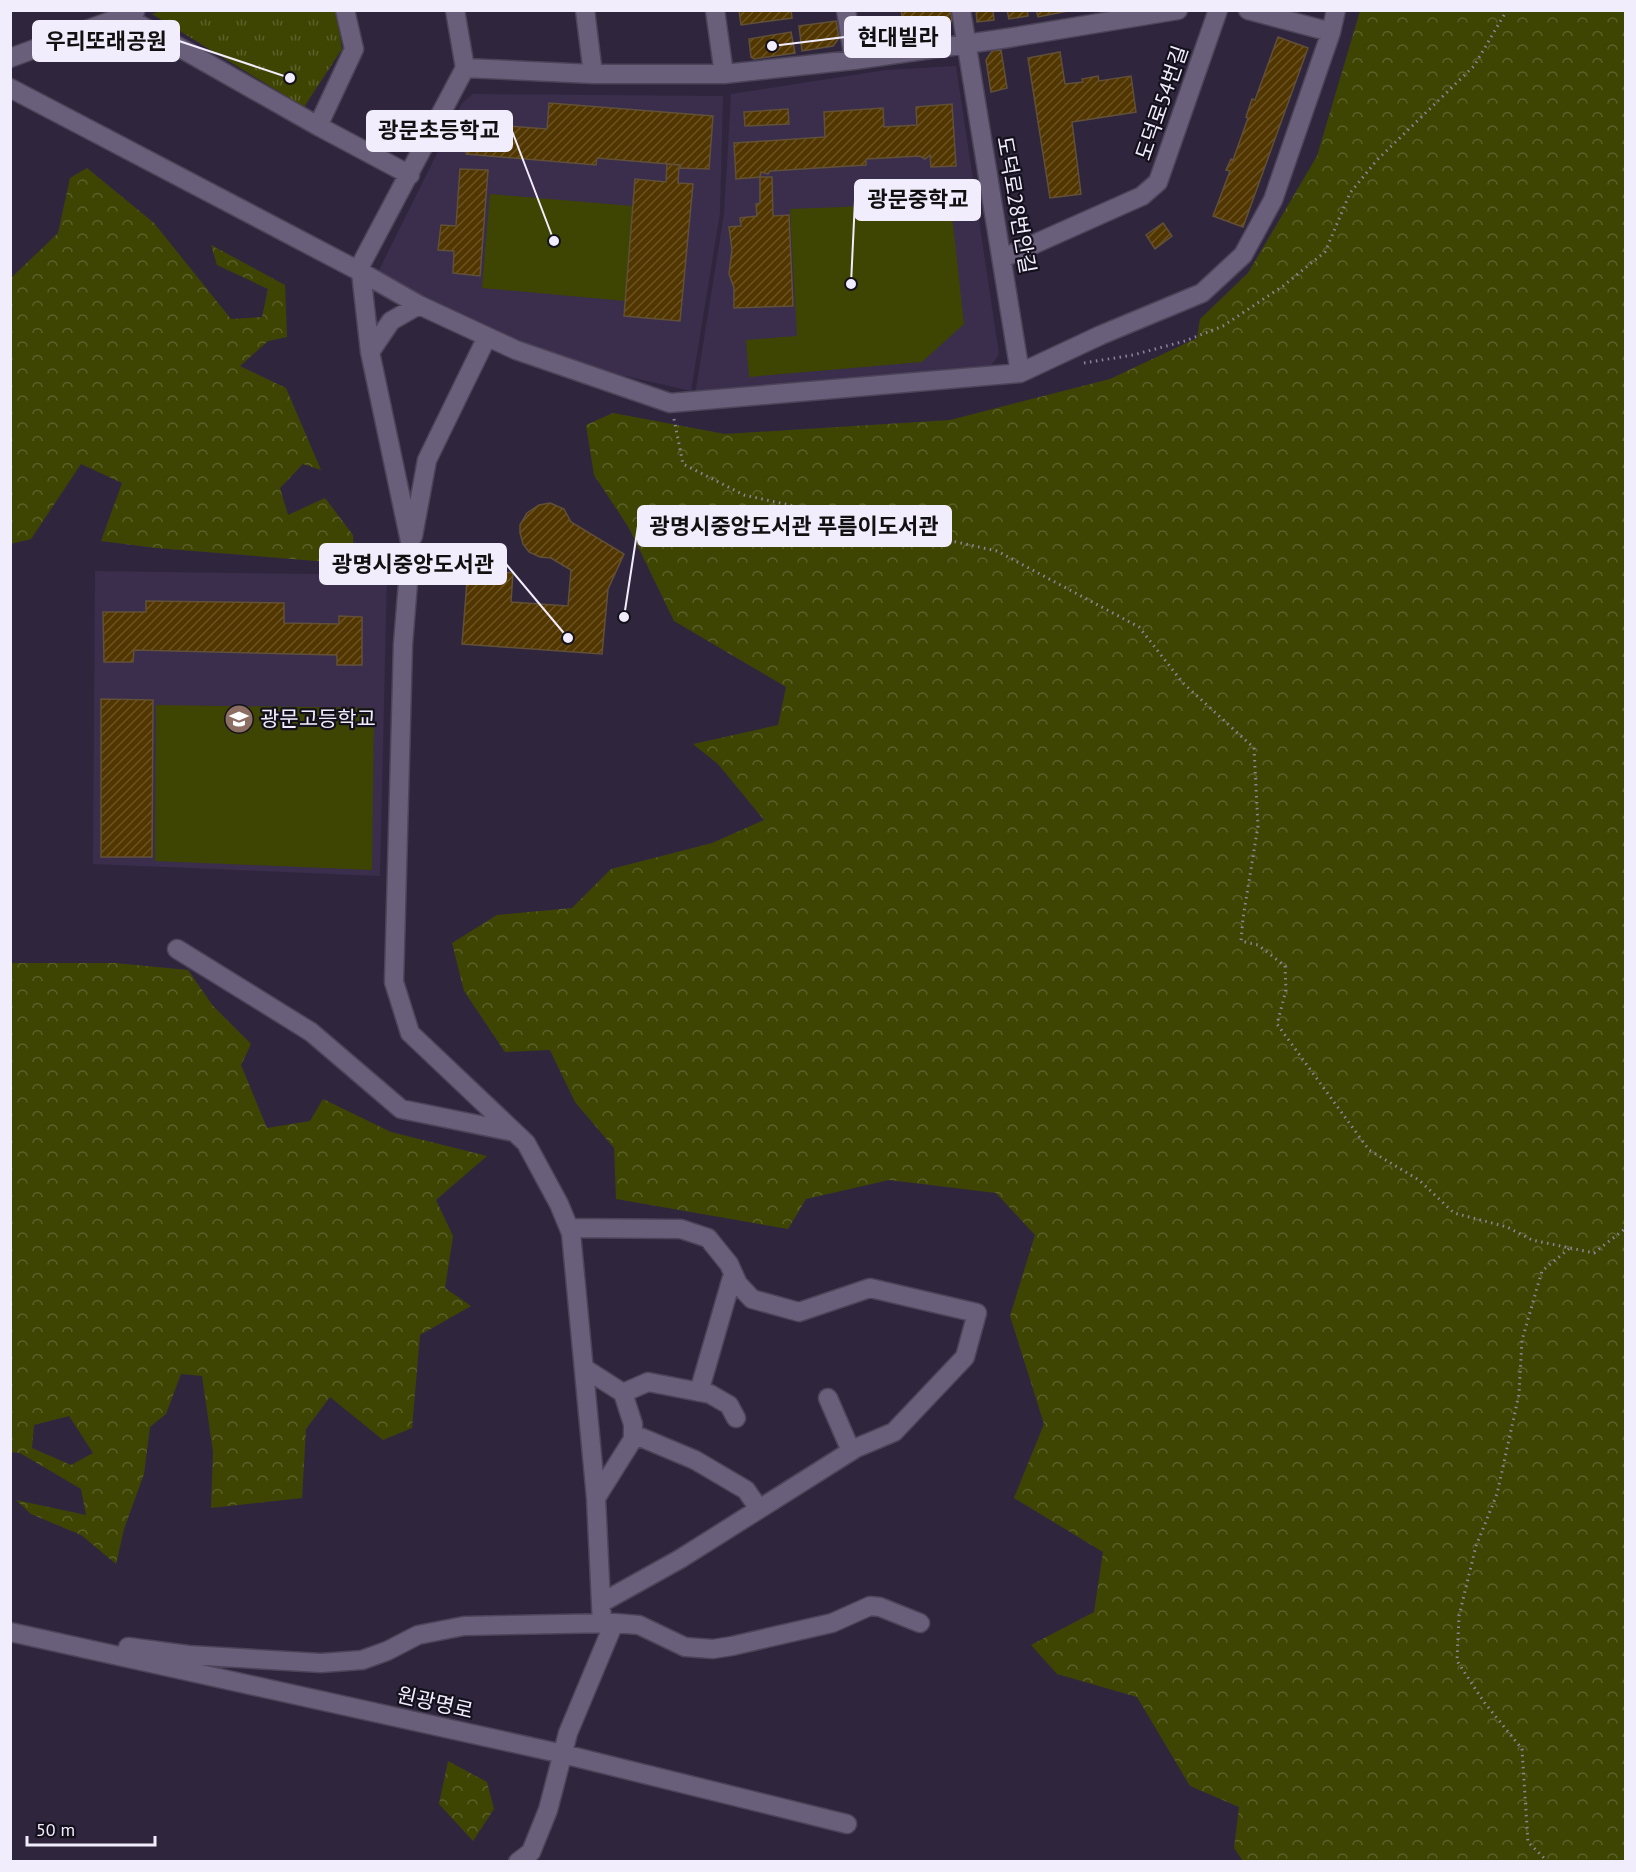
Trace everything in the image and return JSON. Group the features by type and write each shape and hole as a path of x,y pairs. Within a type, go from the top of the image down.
{"street":[{"path":"318,126 354,49 345,10"},
{"path":"411,546 370,352 360,271 465,68 455,10"},
{"path":"585,10 593,74"},
{"path":"715,10 724,74"},
{"path":"846,10 854,60"},
{"name":"도덕로28번안길","path":"962,10 1020,373"},
{"path":"465,68 593,74 724,74 854,60 966,44 1098,17 1178,10"},
{"name":"도덕로54번길","path":"1003,258 1142,196 1158,182 1218,10"},
{"path":"1248,10 1331,32"},
{"path":"10,88 360,271 419,305 516,350 670,403 1020,373 1101,335 1202,293 1243,255 1273,200 1331,32 1336,10"},
{"path":"10,58 131,13 318,126 410,175"},
{"path":"370,352 391,321 419,305"},
{"path":"487,337 427,460 411,546 403,644 394,982 410,1033 526,1143 559,1204 569,1228 596,1498 601,1603 608,1623 568,1733 548,1810 531,1852 518,1862"},
{"path":"177,949 311,1032 401,1109 514,1132"},
{"path":"569,1228 681,1229 708,1238 729,1264 738,1284 752,1299 799,1312 870,1288 977,1313 965,1357 894,1432 852,1451 680,1559 601,1603"},
{"path":"699,1392 733,1274"},
{"path":"584,1368 623,1394 633,1424 633,1438 596,1498"},
{"path":"623,1394 648,1382 710,1394 729,1405 736,1418"},
{"path":"828,1398 852,1451"},
{"path":"633,1434 695,1460 746,1490 759,1509"},
{"path":"15,1633 188,1655 321,1663 362,1660 387,1651 418,1635 464,1626 608,1623 639,1625 685,1647 713,1649 732,1647 832,1623 870,1606 879,1607 920,1623"},
{"name":"원광명로","path":"15,1633 563,1754 847,1824"}],"path":[{"path":"1076,364 1133,355 1185,341 1223,326 1283,286 1325,252 1350,193 1377,160 1474,66 1506,10"},
{"path":"670,403 683,464 744,495 997,550 1139,627 1184,683 1254,748 1258,826 1241,941 1258,945 1285,966 1286,990 1277,1024 1369,1150 1419,1180 1454,1213 1507,1227 1532,1240 1594,1253 1619,1231 1626,1228"},
{"path":"1548,1862 1528,1842 1522,1749 1484,1702 1457,1661 1459,1616 1476,1546 1497,1494 1519,1394 1522,1340 1542,1271 1571,1247"}],"shaded area":[{"path":"956,66 999,354 991,366 732,396 695,395 724,214 731,94 886,70"},
{"path":"473,94 723,96 720,213 691,391 621,375 516,341 388,281 379,270 462,103"},
{"name":"광문고등학교","path":"95,571 387,575 380,876 93,864"}],"green space":[{"path":"164,10 336,11 342,49 304,107 152,14"},
{"path":"1360,11 1625,11 1625,1861 1243,1861 1234,1848 1239,1807 1190,1786 1137,1697 1057,1674 1031,1645 1094,1612 1103,1552 1014,1498 1044,1424 1010,1316 1035,1235 996,1193 889,1180 806,1199 788,1229 616,1199 614,1148 575,1102 550,1050 505,1052 464,991 452,943 497,915 572,908 611,869 712,843 764,820 718,764 693,744 778,725 786,687 674,621 629,528 594,475 586,425 613,413 725,434 950,420 1110,379 1197,338 1200,319 1248,273 1317,156"},
{"path":"87,168 154,223 231,319 262,317 268,289 217,265 211,245 285,285 287,337 268,341 240,366 286,388 321,470 303,464 280,488 288,515 325,498 353,535 354,564 156,548 101,541 122,483 81,464 31,539 11,544 11,278 58,233 70,178"},
{"path":"490,194 633,206 625,301 482,288"},
{"path":"947,203 951,207 964,324 922,362 749,377 746,340 797,336 790,209"},
{"path":"156,705 374,708 372,870 155,861"},
{"path":"11,963 115,963 188,970 213,1006 251,1044 241,1065 267,1128 310,1121 323,1099 391,1132 487,1156 436,1200 453,1236 445,1288 471,1306 420,1335 412,1428 383,1440 330,1397 306,1429 302,1498 211,1508 213,1452 202,1376 181,1374 166,1414 150,1427 144,1474 124,1529 116,1564 81,1535 31,1514 16,1500 86,1515 81,1489 20,1453 11,1452","holes":["69,1416 93,1453 71,1465 32,1448 34,1425"]},
{"path":"448,1761 487,1782 494,1809 473,1841 439,1804"}],"building":[{"path":"739,10 791,10 792,18 741,25"},
{"path":"901,10 950,10 952,20 949,25 905,31"},
{"path":"976,10 993,10 994,20 977,22"},
{"path":"1007,10 1027,10 1028,16 1009,19"},
{"path":"1036,10 1073,10 1038,17"},
{"path":"836,21 839,38 833,46 802,51 799,26"},
{"path":"791,32 795,53 754,59 751,57 749,39"},
{"path":"1278,37 1308,48 1243,227 1213,216 1230,171 1226,170 1231,159 1233,160 1248,118 1246,117 1252,99 1255,100"},
{"path":"1001,50 1007,88 991,92 986,60 992,51"},
{"path":"1060,52 1065,84 1083,82 1082,79 1098,76 1099,81 1131,76 1136,112 1072,122 1081,194 1050,198 1028,58"},
{"path":"549,103 713,116 709,169 680,168 681,165 597,158 596,165 466,154 468,123 547,129"},
{"path":"952,104 956,166 931,167 930,155 925,159 920,156 866,159 866,165 770,171 768,174 761,172 760,177 736,179 734,143 825,137 824,112 883,108 884,127 917,125 916,107"},
{"path":"788,109 789,124 745,126 744,112"},
{"path":"667,164 679,165 678,183 693,184 680,321 624,316 635,179 666,182"},
{"path":"460,169 488,170 480,276 453,273 454,251 438,250 441,225 456,226"},
{"path":"760,177 772,177 773,216 789,215 793,306 734,308 734,288 729,274 732,250 729,227 741,226 740,218 757,216 756,204 760,203"},
{"path":"1163,223 1172,236 1155,249 1146,235"},
{"path":"550,503 564,509 571,522 624,554 608,589 602,654 462,644 468,569 513,573 511,602 568,606 571,570 551,558 540,557 529,552 523,544 520,533 520,525 527,513 539,505"},
{"path":"146,601 284,603 284,623 339,624 339,616 362,617 362,665 337,665 337,655 134,650 133,662 104,662 103,612 146,612"},
{"path":"101,699 153,700 152,857 101,857"}],"place":[{"name":"현대빌라","path":"772,46"},
{"name":"우리또래공원","path":"290,78"},
{"name":"광문초등학교","path":"554,241"},
{"name":"광문중학교","path":"851,284"},
{"name":"광명시중앙도서관 푸름이도서관","path":"624,617"},
{"name":"광명시중앙도서관","path":"568,638"},
{"name":"광문고등학교","path":"239,719"}]}
